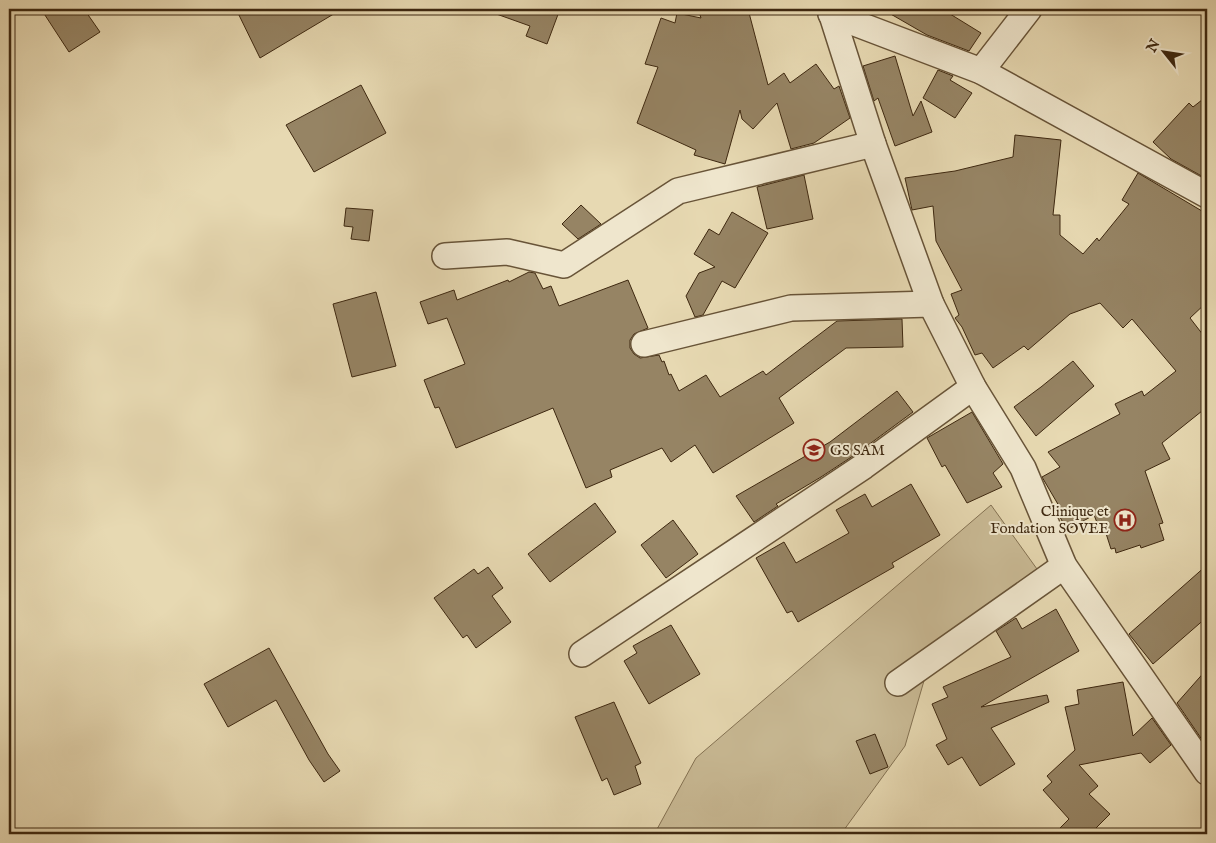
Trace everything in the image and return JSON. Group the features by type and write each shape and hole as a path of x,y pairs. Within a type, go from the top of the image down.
{"street":[{"path":"981,71 1029,9"},
{"path":"831,11 981,71 1207,194"},
{"path":"831,11 873,144 931,304 973,387 1023,468 1064,566 1207,772"},
{"path":"445,256 507,252 564,265 678,191 873,144"},
{"path":"644,344 791,308 931,304"},
{"path":"582,654 856,471 973,387"},
{"path":"898,683 1064,566"}],"shaded area":[{"path":"991,505 1042,576 928,667 905,746 841,834 659,834 656,831 696,758"}],"building":[{"path":"41,9 84,9 100,32 69,52"},
{"path":"236,9 342,9 260,58"},
{"path":"488,9 560,9 547,44 526,36 530,26 488,11"},
{"path":"698,9 748,9 768,85 784,73 790,83 816,64 834,89 839,86 850,118 814,143 791,149 777,103 753,129 742,119 740,110 725,164 694,155 696,150 637,123 658,67 645,64 661,18 675,23 677,13 701,18"},
{"path":"882,9 942,9 981,33 969,51 927,35"},
{"path":"895,56 913,116 921,101 932,132 895,146 878,98 874,101 863,66"},
{"path":"938,70 953,76 950,80 972,93 955,118 923,98"},
{"path":"361,85 386,133 314,172 286,125"},
{"path":"1207,96 1207,179 1171,159 1153,142 1189,103 1193,107"},
{"path":"1015,135 1061,140 1053,215 1060,215 1060,235 1083,254 1097,238 1099,241 1129,204 1122,200 1138,173 1207,214 1207,302 1190,318 1207,340 1207,407 1162,443 1170,459 1145,471 1163,523 1159,524 1164,540 1141,548 1140,545 1116,553 1115,548 1111,549 1103,524 1098,525 1094,515 1067,530 1055,508 1059,506 1042,477 1060,467 1048,452 1120,414 1115,404 1142,391 1144,396 1176,371 1132,319 1123,328 1100,303 1070,314 1028,350 1024,346 993,368 982,353 975,355 962,327 955,318 959,315 951,294 962,290 936,241 933,206 912,210 905,178 955,171 1013,157"},
{"path":"804,175 813,219 767,229 757,187"},
{"path":"581,205 601,224 578,239 562,224"},
{"path":"346,208 373,210 369,241 351,239 353,227 344,226"},
{"path":"732,212 768,233 735,288 722,281 703,315 695,317 686,296 699,273 715,267 694,254 709,229 719,235"},
{"path":"529,272 535,273 543,289 551,286 559,306 628,280 648,328 634,334 630,340 630,348 640,358 659,355 679,391 706,375 720,397 763,371 766,375 837,321 902,319 903,347 846,348 779,398 794,423 713,473 695,445 671,462 662,448 610,470 612,477 586,488 553,408 456,448 439,407 435,408 424,380 465,364 447,318 428,324 420,302 454,290 457,300 508,280 509,282"},
{"path":"376,292 396,366 352,377 333,304"},
{"path":"1073,361 1094,386 1036,436 1014,407"},
{"path":"897,391 913,412 856,454 776,504 778,506 754,522 736,496 830,442"},
{"path":"972,412 1003,464 993,473 1002,487 967,503 945,465 942,467 927,438"},
{"path":"911,484 940,535 892,563 894,567 798,622 792,611 787,613 756,558 784,542 796,563 849,533 836,510 865,494 872,507"},
{"path":"595,503 616,532 550,582 528,554"},
{"path":"673,520 698,554 666,578 641,545"},
{"path":"1207,565 1207,617 1153,664 1129,634"},
{"path":"488,567 503,588 492,596 511,622 476,648 467,635 463,638 434,598 474,569 478,574"},
{"path":"1056,609 1079,651 981,707 1047,695 1049,702 991,728 1015,764 980,786 962,757 948,765 936,745 947,739 932,704 948,697 943,687 1011,657 996,631 1016,618 1022,629"},
{"path":"671,625 700,674 649,704 624,661 637,653 633,646"},
{"path":"269,648 328,754 340,771 324,782 309,760 276,700 228,727 204,684"},
{"path":"1207,669 1207,747 1177,703"},
{"path":"1123,682 1133,736 1152,718 1171,745 1150,763 1141,753 1079,765 1098,786 1089,794 1110,814 1090,834 1054,834 1069,819 1043,790 1052,782 1047,776 1075,750 1065,707 1079,704 1077,690"},
{"path":"614,702 641,763 635,766 641,784 614,795 607,778 602,781 575,717"},
{"path":"875,734 888,767 870,774 856,741"}],"place":[{"name":"GS SAM","path":"814,450"},
{"name":"Clinique et Fondation SOVEE","path":"1125,520"}]}
